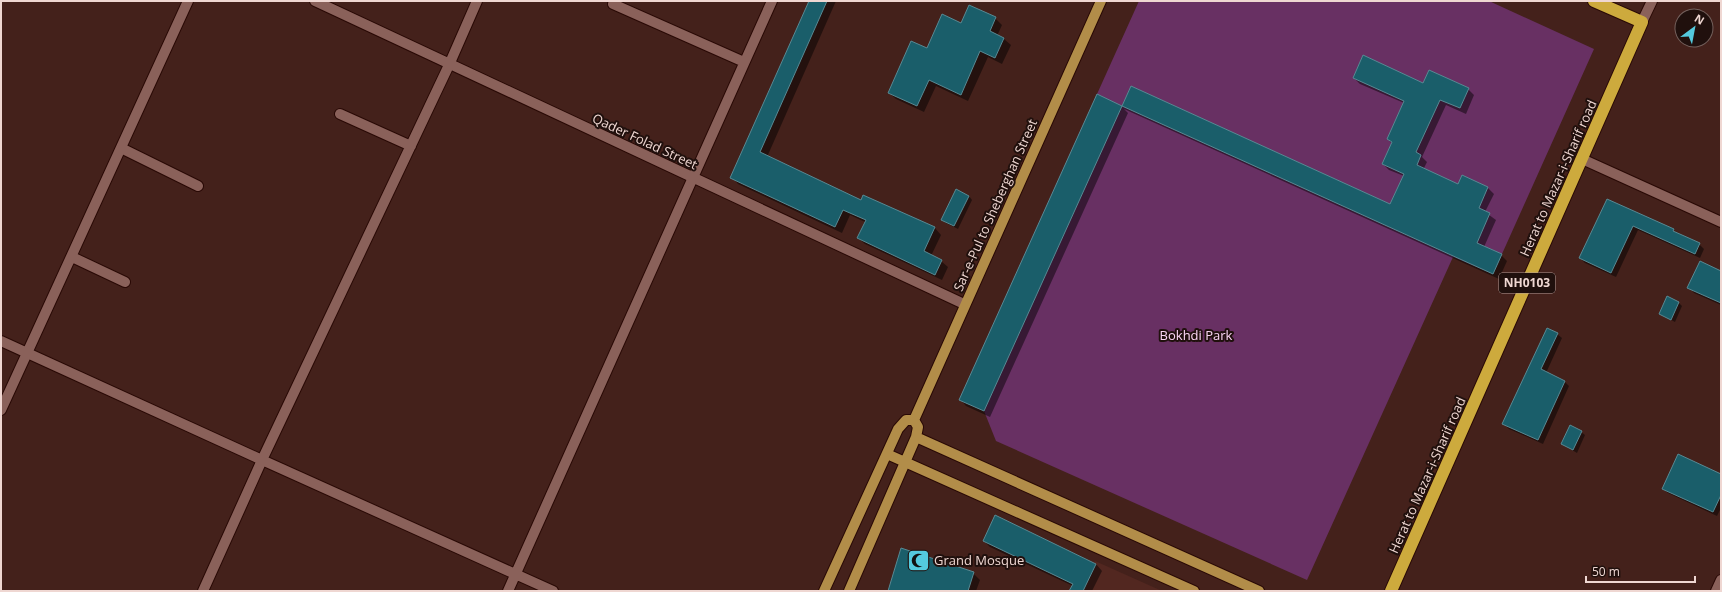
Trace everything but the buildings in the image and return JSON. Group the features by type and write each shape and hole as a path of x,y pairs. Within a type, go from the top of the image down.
{"highway":[{"path":"1594,1 1642,22"},
{"name":"Herat to Mazar-i-Sharif road","path":"1391,591 1642,22"}],"main road":[{"name":"Sar-e-Pul to Sheberghan Street","path":"914,420 964,304 1101,1"},
{"path":"824,591 898,429 906,420 914,420 918,426 916,437 849,591"},
{"path":"916,437 1259,591"},
{"path":"887,454 1194,591"}],"street":[{"path":"1,410 188,1"},
{"name":"Qader Folad Street","path":"315,1 449,65 964,304"},
{"path":"203,591 262,460 449,65 477,1"},
{"path":"508,591 772,1"},
{"path":"1642,22 1652,1"},
{"path":"613,4 744,62"},
{"path":"340,114 411,146"},
{"path":"121,148 198,186"},
{"path":"1582,159 1721,222"},
{"path":"72,256 125,282"},
{"path":"1,341 554,591"},
{"path":"1716,591 1721,580"}],"shaded area":[{"path":"1095,561 1162,591 1082,591"}],"green space":[{"name":"Bokhdi Park","path":"1139,1 1489,1 1594,49 1493,274 1453,257 1307,580 996,441 984,411 959,400"}],"place":[{"name":"Grand Mosque","path":"918,560"}]}
